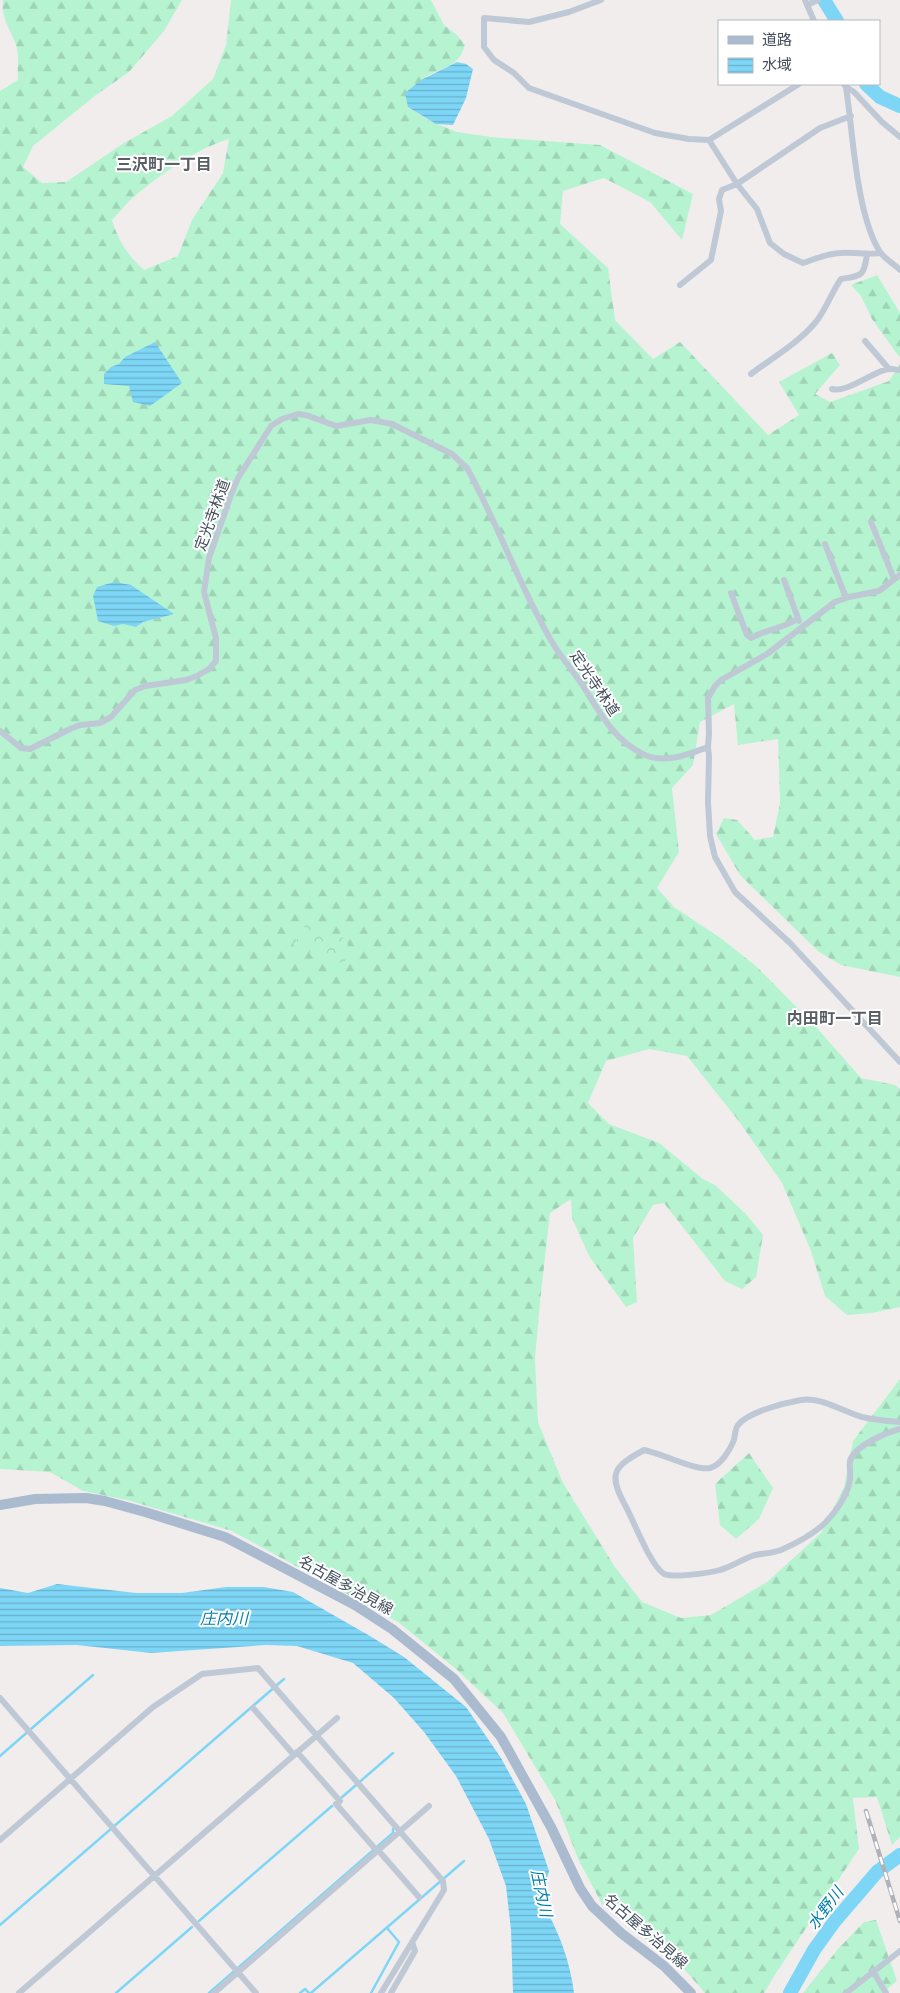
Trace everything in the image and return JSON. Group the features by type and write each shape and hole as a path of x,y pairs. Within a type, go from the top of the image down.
{"main road":[{"name":"名古屋多治見線","path":"0,1505 36,1499 86,1498 113,1503 225,1537 355,1605 392,1629 454,1680 501,1737 551,1827 580,1888 592,1906 621,1933 664,1966 691,1993"}],"street":[{"path":"601,0 568,12 529,22 484,18 484,47 494,60 514,73 528,88 655,133 689,139 709,140 797,85"},
{"path":"814,20 808,3 818,0"},
{"path":"845,86 862,198 869,226 881,253 900,270"},
{"path":"845,86 854,92 882,122 900,137"},
{"path":"680,285 710,260 721,211 718,199 722,190 737,184 820,128 851,116"},
{"path":"709,140 737,184 757,209 770,243 784,254 803,263 828,254 842,252 867,255 881,253"},
{"path":"751,374 816,322 841,279 861,275 864,271 867,255"},
{"path":"865,341 889,369"},
{"path":"832,389 836,390 846,387 889,369 900,370"},
{"name":"定光寺林道","path":"0,732 21,748 30,750 70,729 80,725 100,723 112,717 135,690 145,686 186,680 209,669 216,661 216,638 204,592 209,558 238,478 271,426 282,419 298,414 336,426 372,420 392,424 452,454 467,468 476,483 552,642 584,688 603,720 622,740 646,755 658,758 680,757 708,747"},
{"path":"870,522 897,577 879,591 835,602 767,654 730,674 715,686 708,698 708,802 710,836 715,857 735,892 790,943 900,1062"},
{"path":"825,544 846,598"},
{"path":"784,580 797,619 804,625"},
{"path":"731,593 747,635 751,638 762,632 786,627 797,619"},
{"path":"900,1422 876,1420 815,1400 800,1400 747,1417 738,1425 734,1439 721,1461 709,1468 694,1466 662,1454 644,1450 630,1458 617,1470 614,1474 615,1487 648,1551 661,1571 671,1576 718,1571 753,1556 781,1550 815,1531 826,1521 847,1492 850,1481 850,1462 857,1451 872,1440 900,1429"},
{"path":"0,1840 152,1707 202,1674 258,1668 443,1881 444,1890 381,1993"},
{"path":"0,1698 256,1993"},
{"path":"253,1708 340,1801 336,1804 419,1897"},
{"path":"18,1993 337,1718"},
{"path":"214,1993 429,1806"},
{"path":"391,1993 415,1951 412,1942"},
{"path":"846,1993 900,1951"},
{"path":"873,1971 886,1993"}],"green space":[{"path":"3,0 182,0 164,31 129,72 96,95 33,146 23,167 42,183 66,182 124,143 172,116 213,79 226,45 231,0 431,0 444,25 457,35 465,45 458,59 421,81 408,107 430,121 457,132 491,137 600,145 693,194 682,240 650,202 604,178 563,191 560,224 608,268 615,320 653,359 680,342 768,435 799,415 779,382 832,353 840,365 815,394 830,402 889,381 900,364 900,977 841,965 819,952 740,875 716,834 724,818 737,820 755,840 773,837 780,803 778,739 738,745 734,704 700,722 693,765 672,788 679,852 657,888 674,907 722,939 757,967 817,1028 861,1078 895,1085 900,1089 900,1307 872,1313 847,1315 825,1296 811,1251 782,1183 738,1120 687,1056 649,1049 606,1061 588,1103 609,1124 659,1143 703,1179 715,1185 746,1214 763,1235 756,1277 742,1289 725,1281 664,1203 653,1205 633,1238 637,1302 626,1307 589,1256 572,1218 571,1199 550,1213 535,1359 538,1422 563,1483 615,1567 642,1602 681,1618 711,1615 767,1582 821,1533 844,1487 853,1441 900,1379 900,1837 892,1845 877,1797 853,1798 859,1849 764,1993 705,1993 685,1970 602,1904 579,1861 555,1800 503,1713 456,1669 398,1622 232,1531 127,1500 83,1491 50,1472 0,1469 0,91 18,80 17,48 5,19","holes":["229,139 223,173 192,220 178,256 144,270 124,247 112,220 133,198 168,170 193,155"]},
{"path":"877,275 900,313 900,358 872,319 861,296 851,285"},
{"path":"307,912 328,933 346,939 349,951 348,957 344,962 330,963 310,954 309,948 306,945 294,946 293,944 305,929 302,915"},
{"path":"749,1453 773,1488 759,1519 736,1539 720,1525 715,1484"},
{"path":"876,1920 897,1981 882,1993 803,1993 838,1949 864,1922"}],"water":[{"path":"457,62 466,64 473,69 466,98 453,125 436,124 408,107 405,93 421,80"},
{"path":"155,342 182,383 150,406 133,402 129,386 104,384 104,374 111,367 119,364 125,357"},
{"path":"114,582 131,585 174,614 143,622 136,627 123,624 114,626 98,621 93,596 97,587"},
{"name":"庄内川","path":"57,1584 136,1593 182,1593 226,1587 264,1587 293,1592 404,1657 466,1707 501,1758 526,1804 549,1871 541,1901 562,1945 570,1969 574,1993 513,1993 511,1930 506,1886 489,1839 456,1776 424,1732 394,1698 353,1663 297,1646 266,1645 151,1653 77,1645 0,1646 0,1588 28,1593"}],"waterway":[{"name":"水野川","path":"824,0 836,20"},
{"name":"水野川","path":"867,85 880,97 900,106"},
{"path":"0,1756 93,1675"},
{"path":"0,1925 284,1679"},
{"path":"341,1798 393,1753"},
{"path":"199,1921 332,1806"},
{"path":"209,1993 393,1833 393,1829"},
{"name":"水野川","path":"790,1993 814,1950 834,1922 877,1872 900,1855"},
{"path":"311,1993 464,1861"},
{"path":"116,1993 192,1927"},
{"path":"371,1993 399,1942 387,1928"},
{"path":"300,1993 305,1989 309,1993"}],"railway":[{"path":"866,1811 900,1921"}],"district":[{"name":"三沢町一丁目","path":"164,164"},
{"name":"内田町一丁目","path":"835,1018"}]}
